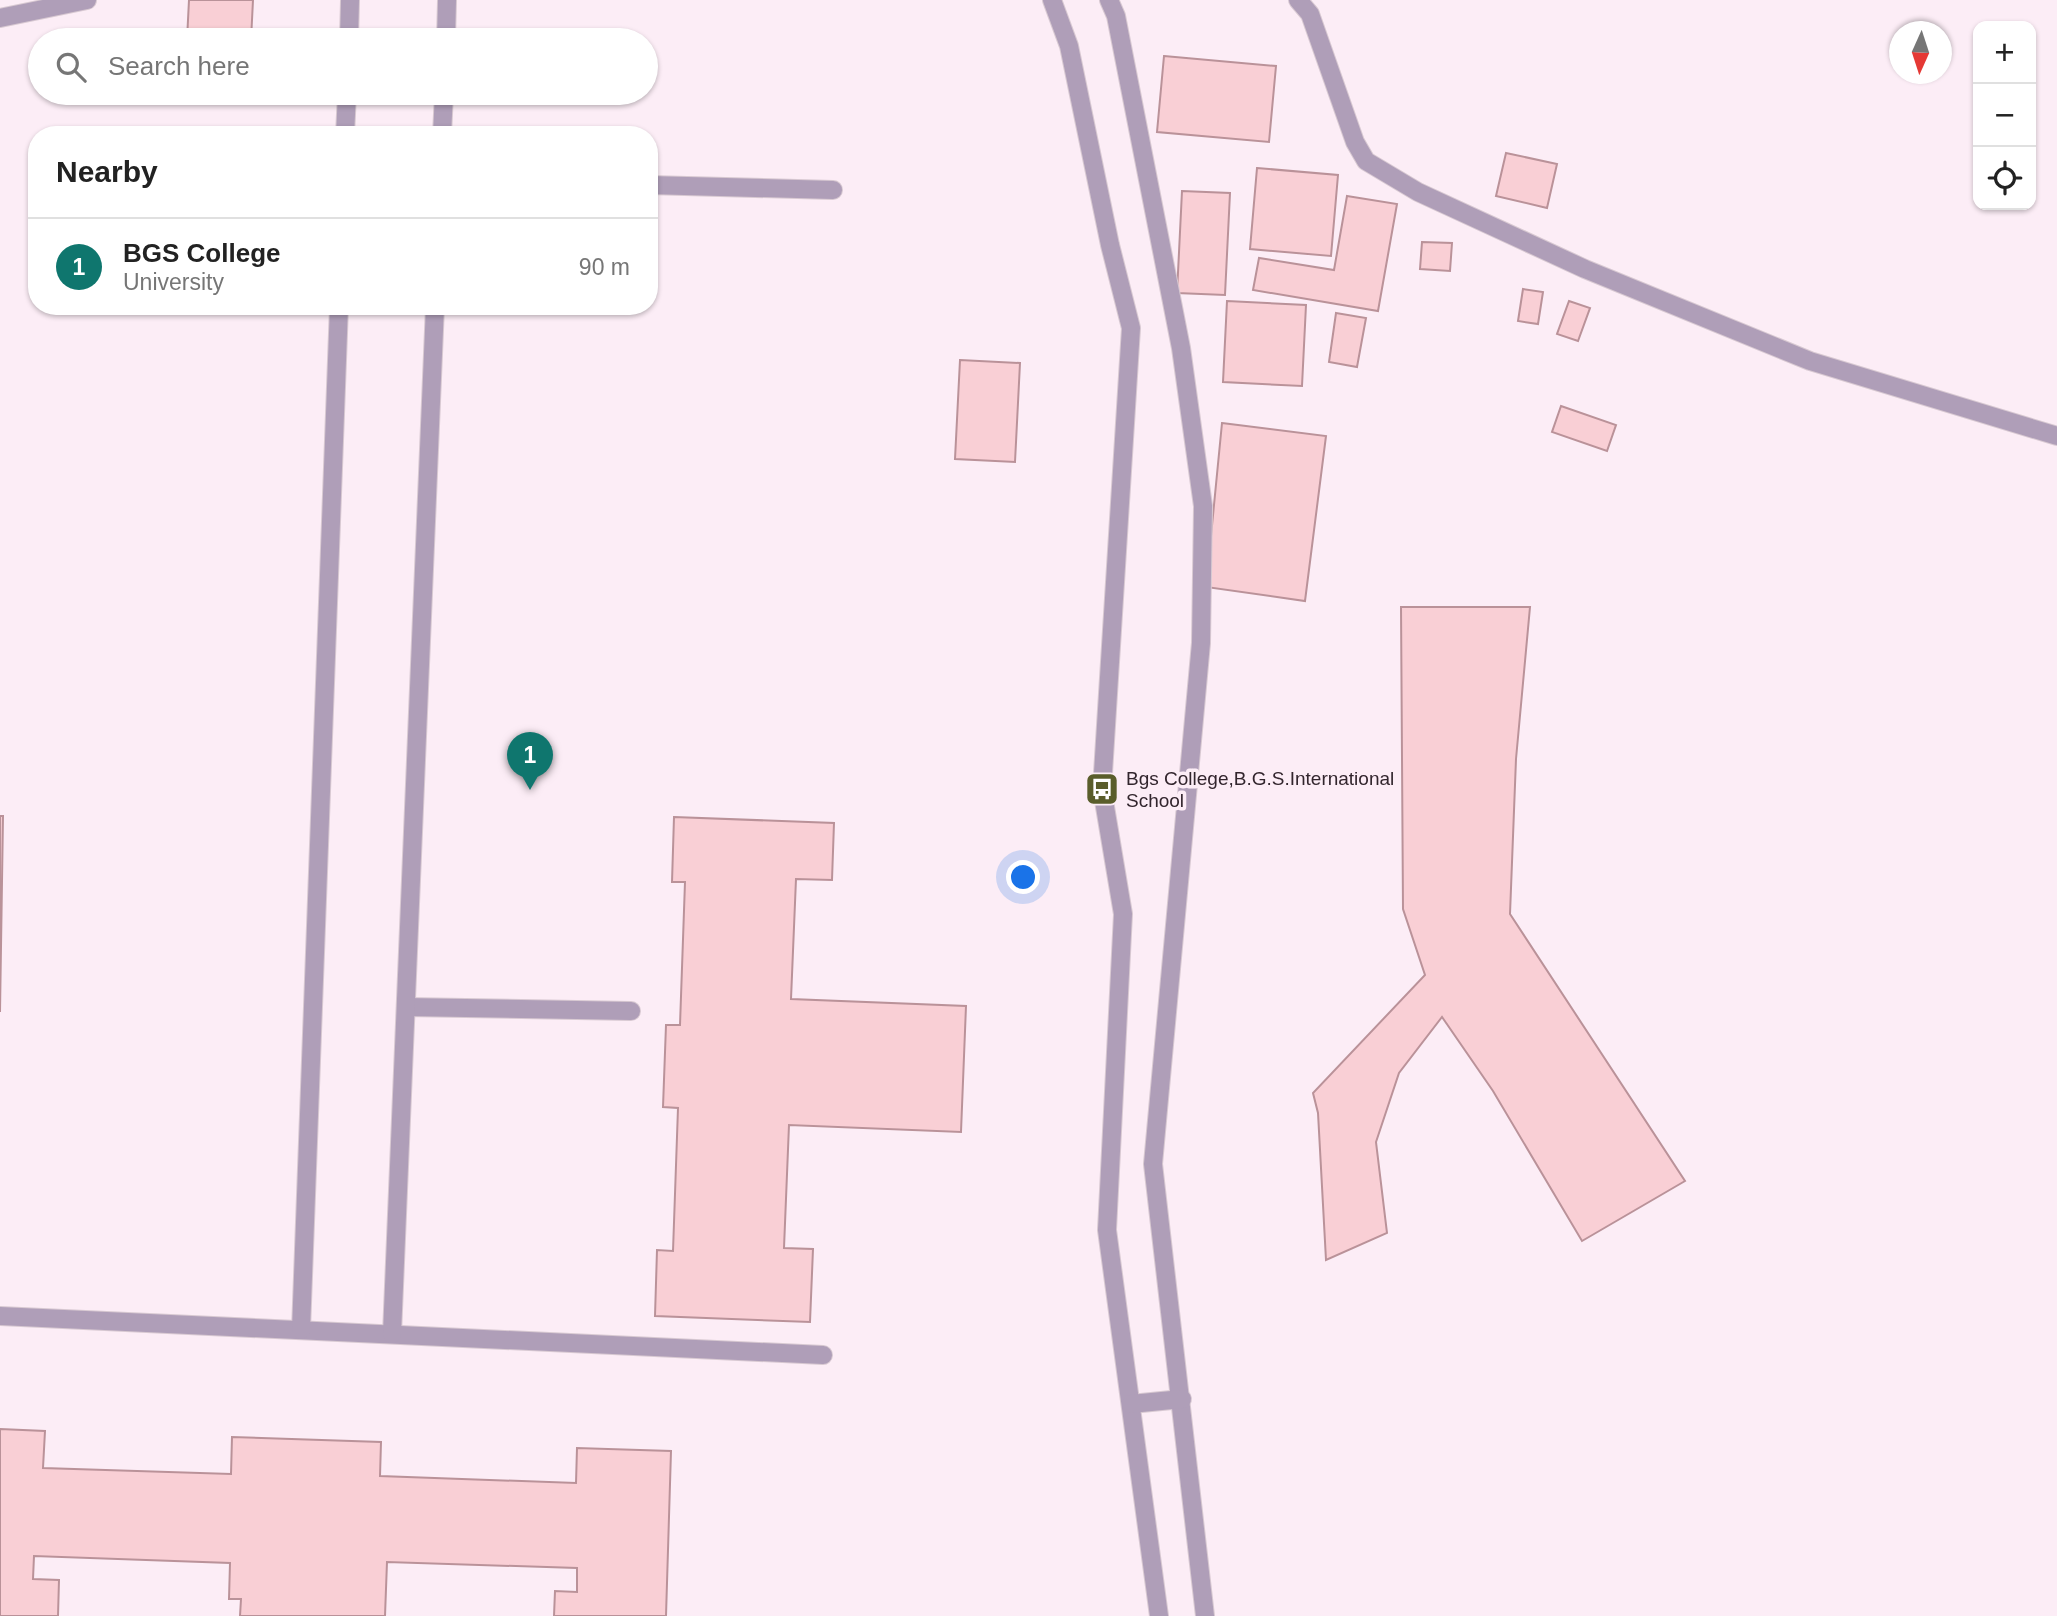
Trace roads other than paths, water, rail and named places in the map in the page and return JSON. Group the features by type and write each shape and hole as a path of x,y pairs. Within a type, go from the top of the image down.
{"street":[{"path":"0,18 87,0"},
{"path":"349,28 350,0"},
{"path":"446,28 447,0"},
{"path":"1052,0 1069,46 1110,245 1131,328 1102,789 1123,914 1107,1230 1159,1616"},
{"path":"1109,0 1118,30 1178,335 1203,506 1201,643 1153,1164 1205,1616"},
{"path":"1298,0 1310,14 1355,142 1366,161 1418,192 1585,270 1811,361 2057,436"},
{"path":"345,126 346,105"},
{"path":"442,126 443,105"},
{"path":"658,185 833,190"},
{"path":"301,1330 339,315"},
{"path":"392,1334 435,315"},
{"path":"405,1007 631,1011"},
{"path":"0,1316 823,1355"},
{"path":"1131,1404 1182,1399"}],"place":[{"name":"Bgs College,B.G.S.International School","path":"1102,789"},
{"name":"BGS College","path":"530,790"}]}
